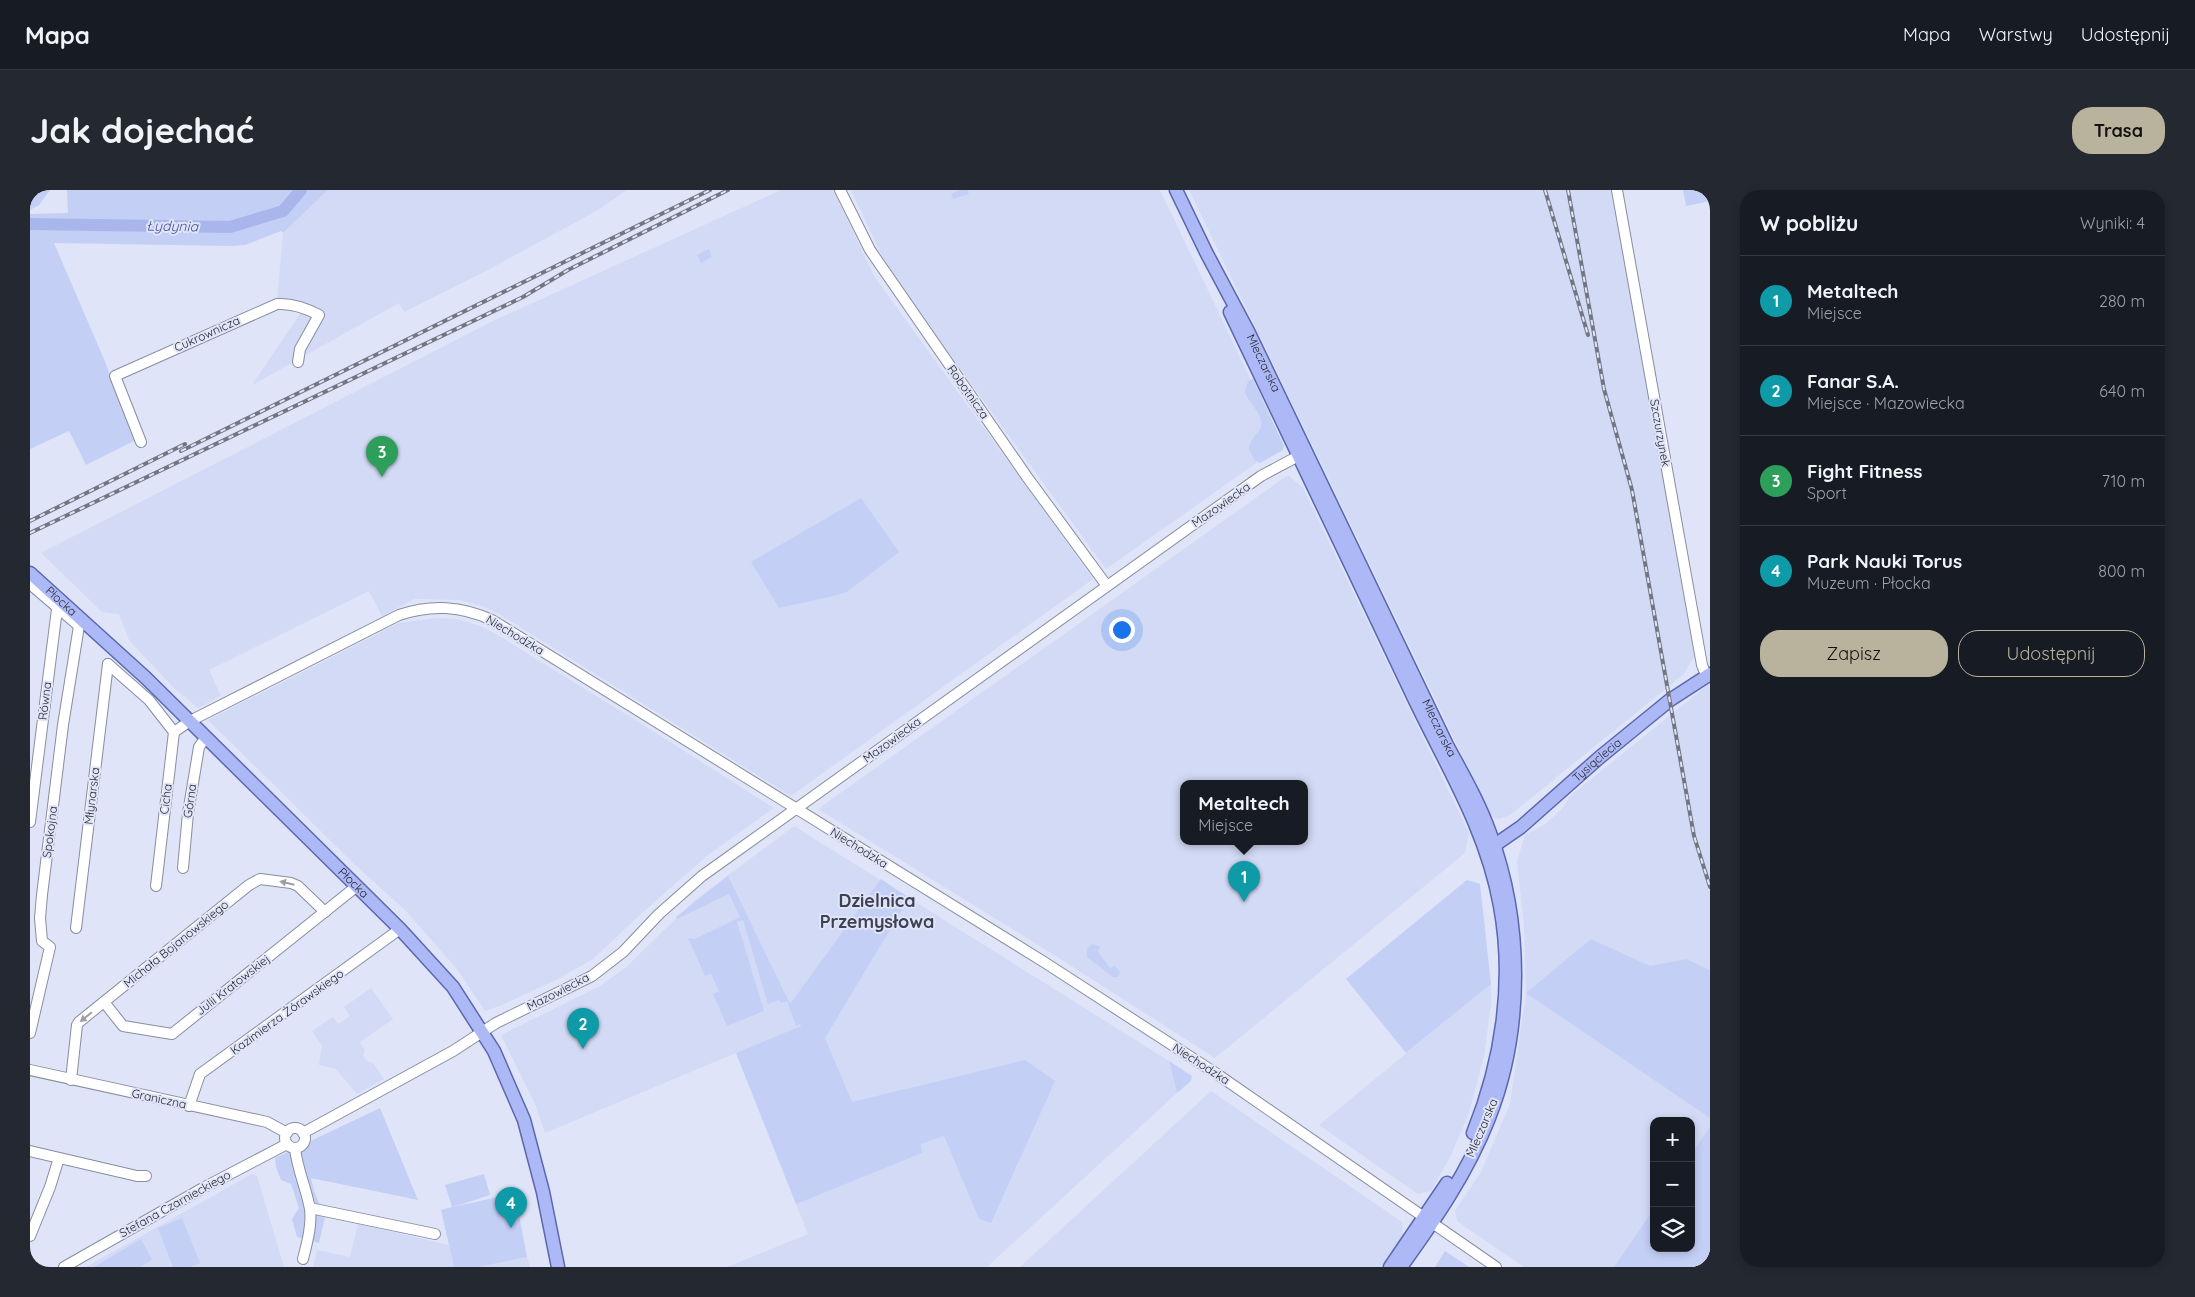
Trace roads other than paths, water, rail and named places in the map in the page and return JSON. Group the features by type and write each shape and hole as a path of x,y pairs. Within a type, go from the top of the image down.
{"main road":[{"name":"Mleczarska","path":"1176,190 1207,254 1248,330 1302,454 1446,745 1474,795 1490,849 1504,939 1506,971 1502,1028 1489,1089 1470,1140 1428,1220"},
{"name":"Płocka","path":"30,573 190,720 400,928 448,980 483,1032 500,1063 524,1120 543,1192 558,1267"},
{"name":"Tysiąclecia","path":"1490,849 1527,822 1600,756 1670,700 1708,675"},
{"path":"1390,1267 1428,1220"},
{"path":"1401,1267 1428,1220"}],"street":[{"name":"Robotnicza","path":"840,190 870,250 1027,477 1107,586"},
{"name":"Szczurzynek","path":"1617,190 1688,593 1702,665 1708,675"},
{"name":"Cukrownicza","path":"141,442 115,376 277,304 287,303 309,309 318,315 300,349 298,362"},
{"name":"Mazowiecka","path":"483,1032 592,976 623,952 659,914 702,876 1261,476 1302,454"},
{"path":"30,584 57,609"},
{"name":"Niechodzka","path":"190,720 399,615 424,608 452,607 475,612 492,620 1044,962 1210,1070 1496,1267"},
{"name":"Spokojna","path":"30,1033 50,947 42,941 40,918 42,895 63,725 79,626 57,609"},
{"name":"Równa","path":"30,822 57,609"},
{"name":"Młynarska","path":"76,928 108,664 149,700 174,732"},
{"path":"174,732 190,720"},
{"name":"Cicha","path":"156,886 174,732"},
{"name":"Górna","path":"183,868 188,813 198,748 206,737"},
{"name":"Michała Bojanowskiego","path":"71,1080 77,1025 249,885 260,879 291,883 298,886 324,912"},
{"name":"Julii Kratowskiej","path":"104,1002 123,1026 172,1034 357,886"},
{"name":"Kazimierza Żórawskiego","path":"189,1106 200,1074 400,928"},
{"path":"303,1132 483,1032"},
{"name":"Graniczna","path":"30,1070 266,1122 290,1142"},
{"path":"290,1142 303,1143 305,1137 303,1132 296,1128 290,1130 290,1142 310,1208 310,1226 303,1259"},
{"name":"Stefana Czarnieckiego","path":"64,1267 203,1188 290,1142"},
{"path":"30,1151 137,1176 146,1176"},
{"path":"30,1236 50,1187 59,1158"},
{"path":"310,1208 435,1234"}],"waterway":[{"name":"Łydynia","path":"30,224 230,227 283,211 301,190"}],"railway":[{"path":"181,451 710,190"},
{"path":"30,533 523,297 568,270 728,190"},
{"path":"1545,190 1588,335"},
{"path":"1568,190 1604,389 1632,490 1694,836 1710,887"},
{"path":"30,521 185,444"}],"place":[{"name":"Fight Fitness","path":"382,477"},
{"name":"Metaltech","path":"1244,902"},
{"name":"Fanar S.A.","path":"583,1049"},
{"name":"Park Nauki Torus","path":"511,1228"}],"district":[{"name":"Dzielnica Przemysłowa","path":"877,911"}]}
